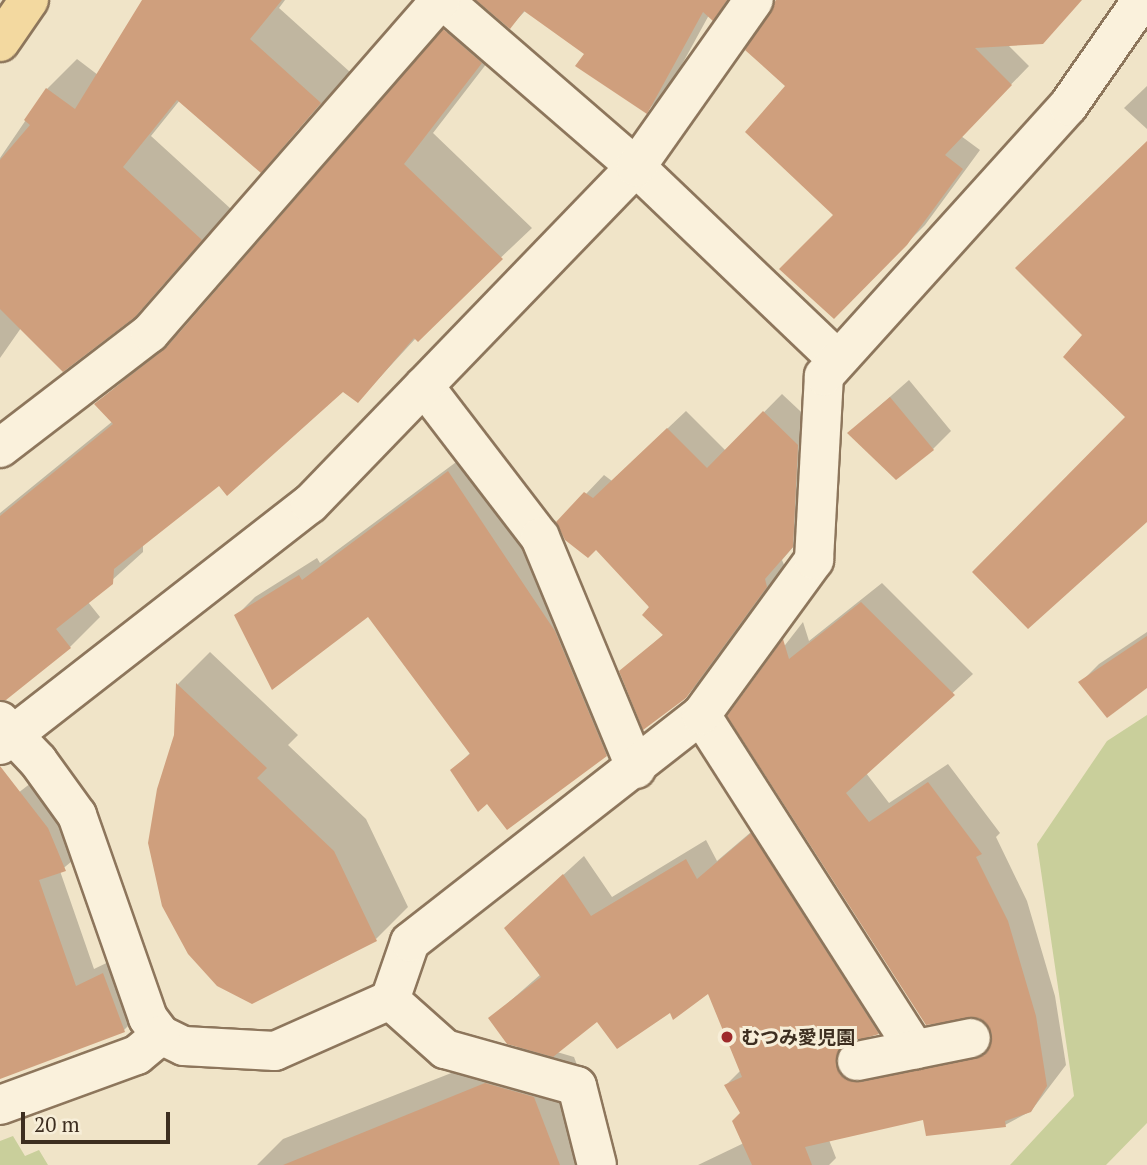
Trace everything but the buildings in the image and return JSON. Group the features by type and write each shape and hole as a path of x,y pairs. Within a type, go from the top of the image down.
{"main road":[{"path":"0,42 29,0"}],"street":[{"path":"0,448 150,333 441,0 636,167 837,359"},
{"path":"754,0 636,167 310,504 4,734 38,761 77,815 148,1018 161,1035 184,1046 275,1051 390,1000 410,942 701,716 814,560 824,376 1068,106 1142,0"},
{"path":"424,386 540,537 636,769"},
{"path":"701,716 915,1049"},
{"path":"390,1000 444,1049 577,1086 597,1165"},
{"path":"0,1105 137,1055 161,1035"},
{"path":"857,1061 971,1038"}],"green space":[{"path":"1147,715 1147,1123 1106,1165 1010,1165 1074,1096 1037,844 1107,741"},
{"path":"13,1136 25,1156 39,1150 48,1165 0,1165 0,1141"}],"place":[{"name":"むつみ愛児園","path":"727,1037"}]}
